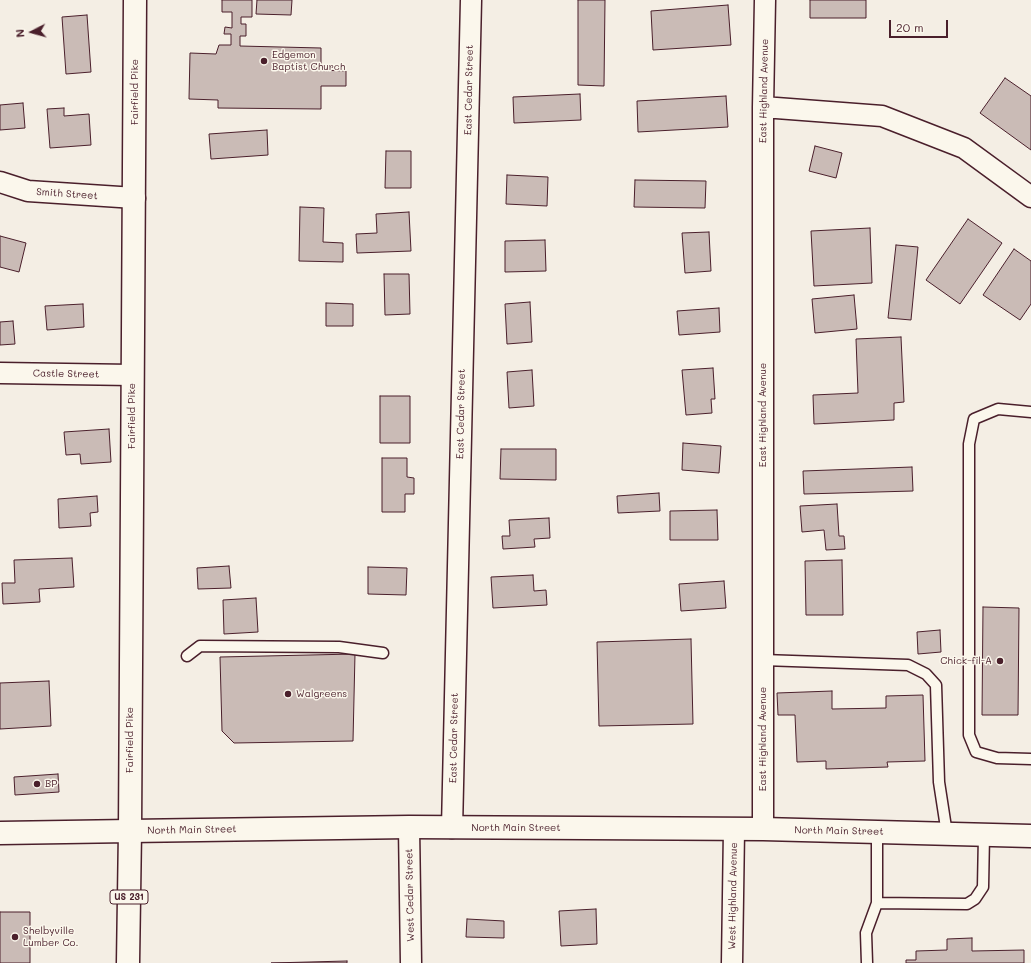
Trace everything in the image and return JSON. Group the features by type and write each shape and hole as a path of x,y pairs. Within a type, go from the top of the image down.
{"main road":[{"name":"Fairfield Pike","path":"130,831 135,0"},
{"name":"North Main Street","path":"0,833 409,827 763,830 1031,836"},
{"name":"US 231","path":"128,963 130,831"}],"street":[{"name":"East Cedar Street","path":"452,828 471,0"},
{"name":"East Highland Avenue","path":"763,830 763,107 765,0"},
{"path":"763,107 882,116 964,148 1031,197"},
{"name":"Smith Street","path":"0,182 28,191 135,198"},
{"name":"Castle Street","path":"0,372 132,375"},
{"name":"West Cedar Street","path":"409,827 411,963"},
{"name":"West Highland Avenue","path":"732,963 734,830"}],"lane":[{"path":"1031,412 998,409 974,419 969,444 969,735 976,752 998,758 1031,759"},
{"path":"187,656 200,646 339,647 383,654"},
{"path":"763,660 908,665 926,674 936,685 939,782 947,834"},
{"path":"867,963 866,933 877,903 877,832"},
{"path":"877,903 967,904 975,900 983,887 984,835"}],"building":[{"path":"222,0 252,0 252,17 241,17 241,24 246,24 246,36 240,36 240,46 321,48 321,70 346,71 346,86 321,86 321,109 218,108 218,100 189,99 190,53 216,54 219,45 231,45 231,34 224,34 225,27 232,28 232,12 222,12"},
{"path":"257,0 292,0 291,15 256,14"},
{"path":"578,0 605,0 604,86 578,85"},
{"path":"810,0 866,0 866,18 810,18"},
{"path":"728,5 731,45 653,50 651,11"},
{"path":"87,15 91,72 66,74 62,17"},
{"path":"1005,78 1031,96 1031,150 980,113"},
{"path":"580,94 581,120 514,123 513,97"},
{"path":"726,96 728,127 638,132 637,101"},
{"path":"23,103 25,128 0,130 0,105"},
{"path":"64,108 64,116 89,114 91,145 50,148 47,109"},
{"path":"267,130 268,155 211,159 209,134"},
{"path":"815,146 842,153 836,178 809,171"},
{"path":"386,151 411,151 411,188 385,188"},
{"path":"507,175 548,177 547,206 506,204"},
{"path":"635,180 706,181 705,208 634,207"},
{"path":"300,207 324,208 323,242 343,243 343,262 299,261"},
{"path":"409,212 411,251 357,253 356,234 377,233 376,214"},
{"path":"968,219 1002,243 960,304 926,280"},
{"path":"870,228 872,283 814,286 811,231"},
{"path":"709,232 711,271 685,273 682,233"},
{"path":"0,236 26,243 19,272 0,267"},
{"path":"545,240 546,271 505,272 505,241"},
{"path":"896,245 918,247 911,320 888,318"},
{"path":"1014,249 1031,261 1031,304 1020,320 983,295"},
{"path":"384,274 409,274 410,314 385,315"},
{"path":"854,295 857,329 815,333 812,299"},
{"path":"530,302 532,342 507,344 505,304"},
{"path":"326,303 353,304 353,326 326,326"},
{"path":"83,304 84,327 47,330 45,306"},
{"path":"719,308 720,332 679,335 677,311"},
{"path":"13,321 15,344 0,345 0,322"},
{"path":"901,337 904,402 894,403 894,420 814,424 813,395 858,393 856,339"},
{"path":"713,368 715,399 711,399 712,413 686,415 682,370"},
{"path":"532,370 534,406 509,408 507,372"},
{"path":"380,396 410,396 410,443 380,443"},
{"path":"109,429 111,462 81,464 80,454 66,455 64,432"},
{"path":"683,443 721,446 719,473 682,470"},
{"path":"501,449 556,449 556,480 500,479"},
{"path":"382,458 407,458 407,477 414,478 414,494 405,494 405,512 382,512"},
{"path":"912,467 913,491 804,494 803,471"},
{"path":"659,493 660,511 618,513 617,496"},
{"path":"97,496 98,512 90,513 91,526 59,528 58,499"},
{"path":"837,504 839,536 844,536 845,549 826,550 824,530 802,532 800,506"},
{"path":"717,510 718,540 670,540 670,511"},
{"path":"549,518 550,538 534,539 535,547 503,549 502,536 510,536 509,520"},
{"path":"72,558 74,587 39,589 40,602 3,604 2,583 15,583 14,560"},
{"path":"842,560 843,615 806,615 805,561"},
{"path":"229,566 231,588 198,589 197,568"},
{"path":"368,567 407,568 406,595 368,594"},
{"path":"533,575 534,591 546,590 547,605 493,608 491,577"},
{"path":"724,581 726,608 681,611 679,584"},
{"path":"256,598 258,632 224,634 223,600"},
{"name":"Chick-fil-A","path":"983,607 1019,608 1018,715 982,715"},
{"path":"940,630 941,652 918,654 917,632"},
{"path":"691,639 693,724 599,726 597,642"},
{"name":"Walgreens","path":"355,654 353,741 234,743 222,731 220,657"},
{"path":"49,681 51,726 0,729 0,683"},
{"path":"832,691 832,709 886,708 886,696 923,695 925,761 887,762 888,767 826,769 826,761 797,762 795,715 778,715 777,693"},
{"name":"BP","path":"58,774 59,792 15,795 14,777"},
{"path":"596,909 597,944 561,946 559,911"},
{"name":"Shelbyville Lumber Co.","path":"0,912 30,912 30,963 0,963"},
{"path":"467,919 504,921 504,938 466,937"},
{"path":"972,938 972,951 1024,950 1024,963 906,963 906,960 916,960 916,951 947,950 947,939"},
{"path":"347,961 347,963 271,963"}],"place":[{"name":"Edgemon Baptist Church","path":"264,61"},
{"name":"Chick-fil-A","path":"1000,661"},
{"name":"Walgreens","path":"288,694"},
{"name":"BP","path":"37,784"},
{"name":"Shelbyville Lumber Co.","path":"15,937"}]}
